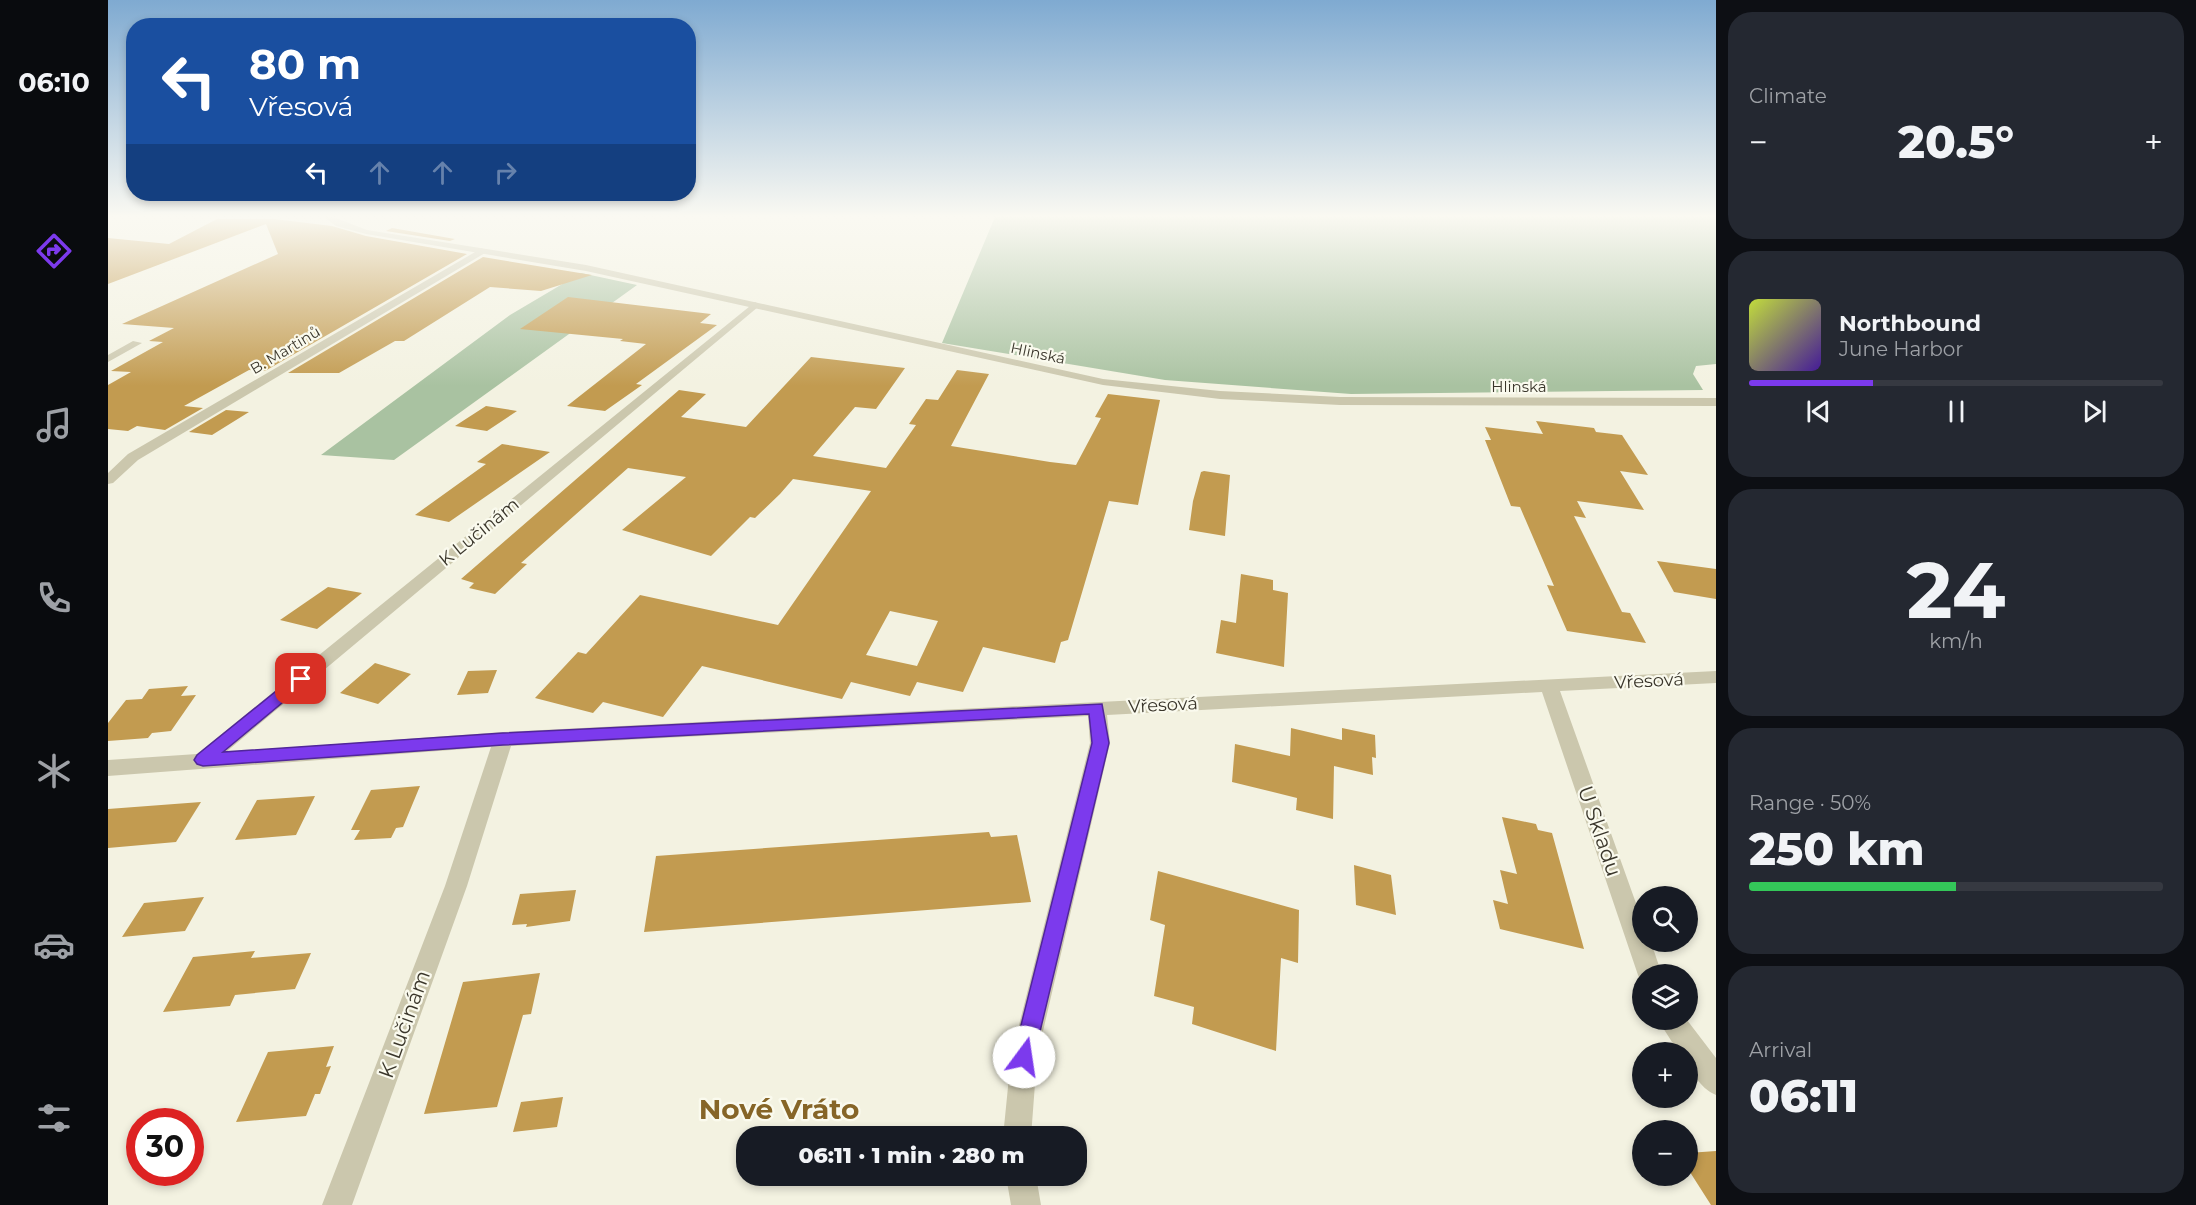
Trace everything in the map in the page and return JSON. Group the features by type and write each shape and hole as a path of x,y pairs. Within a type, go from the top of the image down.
{"street":[{"name":"B. Martinů","path":"108,480 133,457 444,273"},
{"name":"Hlinská","path":"610,273 1103,382 1220,395 1340,401 1716,402"},
{"name":"K Lučinám","path":"203,760 756,305"},
{"path":"108,359 137,344"},
{"name":"Vřesová","path":"108,768 503,739 1716,677"},
{"name":"U Skladu","path":"1549,687 1646,964"},
{"path":"1018,1126 1024,1057 1100,743 1097,708"},
{"name":"K Lučinám","path":"338,1205 456,886 503,739"},
{"path":"1678,1030 1716,1081"},
{"path":"1023,1186 1026,1205"}],"green space":[{"path":"581,273 637,285 394,460 321,455 510,315"},
{"path":"971,273 1716,273 1716,364 1696,366 1693,374 1703,390 1351,394 1165,380 942,343"}],"building":[{"path":"108,273 136,273 108,284"},
{"path":"235,273 434,273 265,371 249,370 184,406 203,408 165,430 137,426 128,431 108,429 108,385 131,372 111,371 163,342 149,341 174,328 122,324"},
{"path":"456,273 592,275 541,291 490,287 404,341 395,341 339,373 288,373"},
{"path":"568,297 711,314 700,323 717,325 636,384 642,385 605,411 567,406 646,344 620,341 623,339 520,329"},
{"path":"811,357 905,368 876,409 855,407 813,456 886,468 916,425 909,424 926,399 938,400 957,370 989,374 951,446 1050,462 1076,465 1101,418 1095,417 1108,394 1160,400 1138,505 1109,501 1068,640 1061,642 1055,663 983,647 963,692 917,682 910,696 851,682 842,699 702,666 663,717 603,702 593,713 535,698 578,652 586,654 640,595 778,625 871,491 793,479 755,518 750,517 711,556 622,530 686,477 628,468 521,563 527,564 495,594 469,588 474,583 461,579 679,390 706,394 681,417 746,427","holes":["890,611 938,621 917,666 866,655"]},
{"path":"486,406 517,411 487,431 455,426"},
{"path":"226,410 249,412 212,435 189,432"},
{"path":"1536,421 1594,428 1596,432 1622,435 1648,475 1620,471 1644,510 1577,501 1586,518 1574,516 1622,612 1630,613 1646,643 1567,631 1547,585 1554,586 1520,507 1511,506 1485,440 1491,440 1485,427 1543,434"},
{"path":"502,444 550,452 449,522 415,515 486,464 477,462"},
{"path":"1201,472 1230,475 1225,536 1189,530 1193,501"},
{"path":"1657,561 1716,569 1716,599 1674,592"},
{"path":"1241,574 1273,580 1273,590 1288,593 1284,667 1216,653 1221,620 1236,623"},
{"path":"328,587 362,593 317,629 280,620"},
{"path":"375,663 411,674 378,704 340,693"},
{"path":"497,670 488,693 457,695 468,671"},
{"path":"188,686 181,696 196,695 171,731 152,733 148,738 108,741 108,723 126,700 142,699 149,689"},
{"path":"1291,728 1342,740 1342,728 1375,735 1376,758 1372,757 1373,775 1334,766 1333,819 1296,810 1297,798 1232,782 1235,744 1290,756"},
{"path":"420,786 403,827 396,828 391,838 354,840 360,830 351,830 371,790"},
{"path":"315,796 296,835 235,840 257,800"},
{"path":"201,802 176,842 108,848 108,809"},
{"path":"1502,817 1536,824 1538,830 1552,833 1584,949 1500,929 1493,900 1508,904 1500,870 1517,874"},
{"path":"989,832 991,837 1017,835 1031,902 644,932 656,856"},
{"path":"1354,865 1391,875 1396,915 1356,905"},
{"path":"1158,871 1299,910 1298,963 1281,958 1276,1051 1192,1024 1194,1007 1154,996 1165,925 1150,920"},
{"path":"576,890 570,921 526,927 527,924 512,925 520,894"},
{"path":"204,897 185,931 122,937 144,903"},
{"path":"255,951 251,958 311,953 295,989 235,995 230,1006 163,1012 193,957"},
{"path":"540,973 531,1014 523,1015 497,1107 424,1114 463,982"},
{"path":"334,1046 326,1067 331,1066 320,1094 315,1094 306,1116 236,1122 268,1052"},
{"path":"563,1097 557,1127 513,1132 521,1102"},
{"path":"1716,1151 1716,1205 1711,1205 1698,1185 1698,1152"}],"district":[{"name":"Nové Vráto","path":"779,1109"}],"route":[{"path":"301,679 203,760 503,739 1097,708 1100,743 1024,1057"}]}
